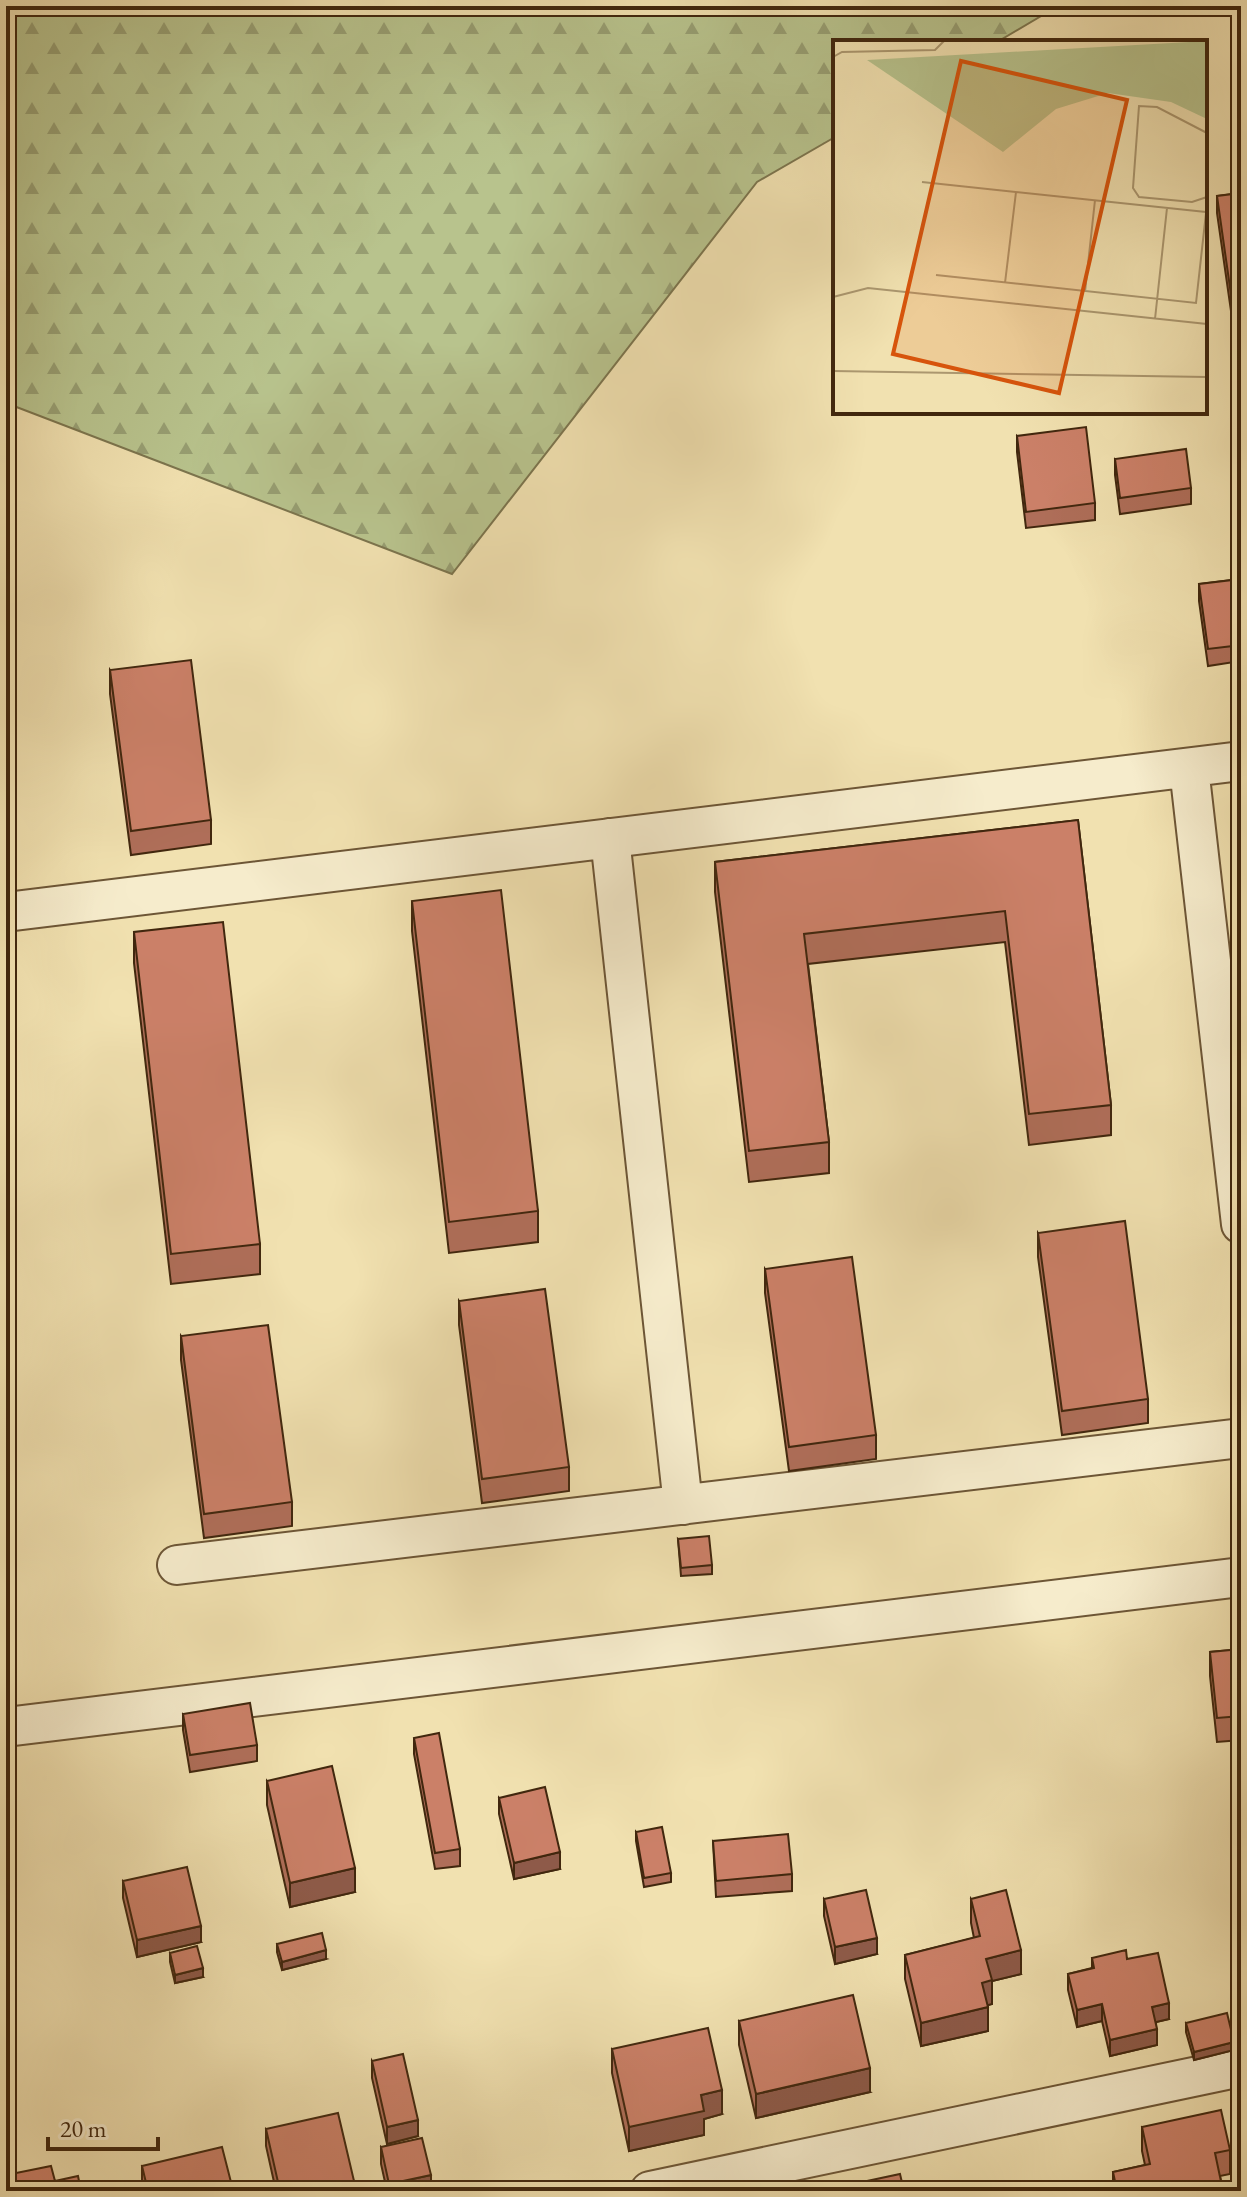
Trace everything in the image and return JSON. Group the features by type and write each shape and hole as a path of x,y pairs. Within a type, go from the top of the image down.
{"street":[{"path":"6,912 1241,761"},
{"path":"1189,768 1241,1224"},
{"path":"610,838 683,1505"},
{"path":"177,1565 1241,1438"},
{"path":"6,1727 1241,1577"},
{"path":"650,2191 1241,2067"}],"green space":[{"path":"6,6 1058,6 1000,40 833,40 833,138 757,182 452,574 6,403"}],"building":[{"path":"1241,193 1241,350 1239,351 1217,196"},
{"path":"1086,427 1095,503 1026,512 1017,436"},
{"path":"1186,449 1191,488 1120,498 1115,459"},
{"path":"1241,579 1241,645 1208,649 1199,584"},
{"path":"191,660 211,820 131,831 110,670"},
{"path":"1078,820 1111,1105 1029,1114 1005,911 804,934 829,1142 749,1151 715,862"},
{"path":"501,890 538,1211 449,1222 412,901"},
{"path":"223,922 260,1244 171,1254 134,932"},
{"path":"1125,1221 1148,1399 1062,1411 1038,1233"},
{"path":"852,1257 876,1435 789,1447 765,1269"},
{"path":"545,1289 569,1467 482,1479 459,1301"},
{"path":"268,1325 292,1502 204,1514 181,1336"},
{"path":"709,1536 712,1565 681,1568 678,1539"},
{"path":"1241,1649 1241,1716 1217,1718 1210,1652"},
{"path":"250,1703 257,1745 190,1755 183,1714"},
{"path":"439,1733 460,1849 435,1853 414,1738"},
{"path":"332,1766 355,1868 290,1883 267,1781"},
{"path":"545,1787 560,1852 514,1863 499,1798"},
{"path":"662,1827 671,1873 644,1878 636,1832"},
{"path":"788,1834 792,1874 716,1881 713,1841"},
{"path":"187,1867 201,1926 137,1940 123,1881"},
{"path":"866,1890 877,1938 835,1947 824,1899"},
{"path":"1006,1890 1021,1950 986,1959 992,1980 982,1983 988,2007 921,2023 905,1955 980,1936 971,1899"},
{"path":"322,1933 326,1950 282,1962 277,1944"},
{"path":"197,1946 203,1968 175,1975 170,1953"},
{"path":"1126,1950 1127,1959 1158,1953 1169,2003 1152,2007 1157,2029 1110,2040 1102,2004 1077,2010 1068,1974 1094,1968 1092,1958"},
{"path":"853,1995 870,2068 756,2094 739,2021"},
{"path":"1227,2013 1234,2042 1194,2052 1186,2023"},
{"path":"708,2028 722,2090 701,2095 704,2111 629,2127 612,2049"},
{"path":"403,2054 418,2120 387,2127 372,2061"},
{"path":"1221,2110 1230,2150 1215,2153 1223,2191 1117,2191 1113,2172 1150,2164 1142,2127"},
{"path":"338,2113 354,2181 311,2191 280,2191 266,2129"},
{"path":"422,2138 431,2175 389,2184 381,2147"},
{"path":"222,2147 233,2190 148,2191 142,2166"},
{"path":"51,2166 55,2181 78,2176 81,2191 6,2191 6,2175"},
{"path":"900,2174 904,2191 849,2191 848,2185"},
{"path":"1002,2183 1004,2191 970,2191"}]}
